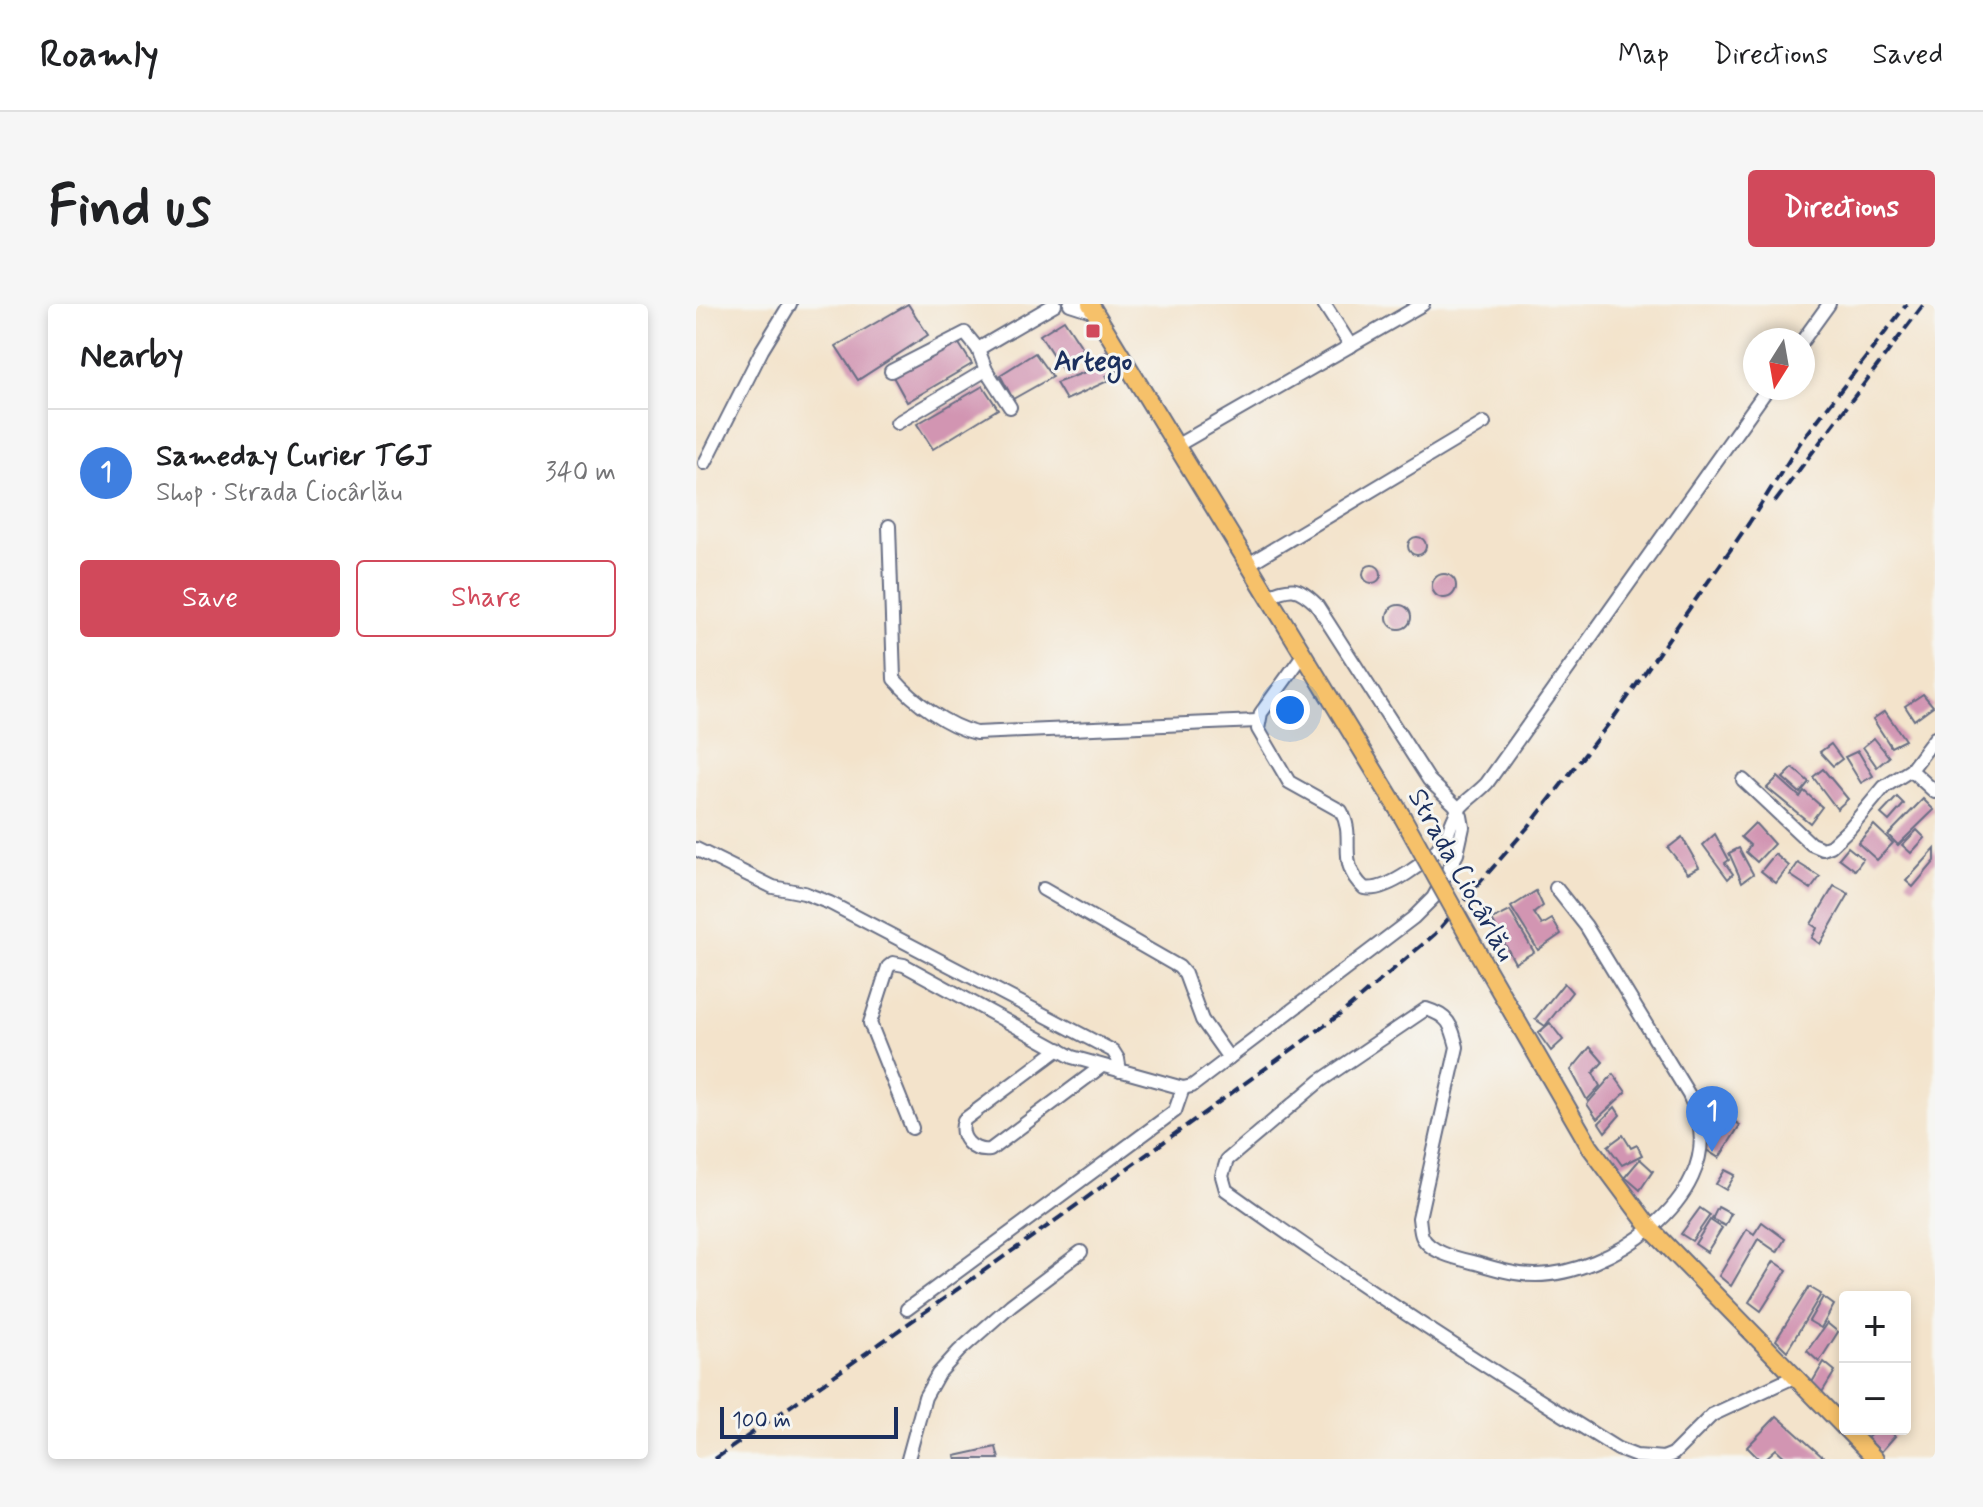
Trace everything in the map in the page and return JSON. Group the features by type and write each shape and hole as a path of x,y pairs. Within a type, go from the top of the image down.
{"main road":[{"name":"Strada Ciocârlău","path":"1092,308 1402,816 1590,1147 1651,1229 1839,1421"},
{"name":"Strada Ciocârlău","path":"1853,1435 1875,1459"}],"street":[{"path":"705,463 762,350 790,304"},
{"path":"978,349 1055,304"},
{"path":"1070,304 1092,308"},
{"path":"1324,304 1351,346"},
{"path":"1176,446 1423,304"},
{"path":"1812,328 1829,304"},
{"path":"891,371 962,332 970,335 986,370 1010,407"},
{"path":"897,423 986,370"},
{"path":"1303,655 1257,721 1258,729 1289,782 1341,811 1346,819 1350,873 1364,888 1380,888 1413,869 1441,845 1458,810 1487,783 1759,400"},
{"path":"1247,565 1484,423"},
{"path":"889,526 894,679 904,691 959,729 976,733 1257,721"},
{"path":"912,1128 870,1023 888,967 893,963 904,965 1084,1062 1183,1088 1192,1086 1229,1058 1424,909 1433,898 1457,854 1463,827 1458,810 1429,780 1316,604 1295,588 1267,596"},
{"path":"1743,780 1811,844 1823,849 1831,846 1849,829 1884,787 1911,770 1935,738"},
{"path":"1911,770 1935,792"},
{"path":"696,849 773,887 804,893 830,903 1028,1006 1113,1051 1120,1071"},
{"path":"1556,888 1586,926 1689,1095 1699,1119 1695,1170 1672,1208 1651,1229 1608,1258 1537,1275 1507,1272 1458,1259 1435,1249 1423,1238 1419,1218 1457,1047 1452,1028 1442,1014 1426,1009 1320,1081 1227,1160 1222,1176 1226,1190 1315,1254 1474,1360 1618,1449 1636,1456 1663,1458 1673,1454 1712,1415 1796,1376"},
{"path":"1043,889 1179,967 1185,974 1202,1020 1229,1058"},
{"path":"1059,1049 964,1120 961,1128 963,1136 973,1148 990,1150 1102,1066"},
{"path":"907,1309 1175,1111 1183,1088"},
{"path":"908,1459 925,1397 938,1374 1011,1305 1081,1252"}],"building":[{"path":"908,304 928,335 858,380 836,346"},
{"path":"1064,320 1085,352 1062,369 1040,335"},
{"path":"956,339 972,364 907,402 892,375"},
{"path":"1108,351 1118,371 1106,376 1110,380 1066,400 1056,383 1088,371 1087,365"},
{"path":"1035,353 1052,377 1013,399 1000,375"},
{"path":"983,386 998,409 933,449 917,424"},
{"path":"1413,537 1421,537 1426,546 1424,553 1413,555 1408,550 1408,542"},
{"path":"1368,565 1376,565 1381,574 1379,581 1368,583 1363,578 1363,570"},
{"path":"1444,574 1455,581 1456,586 1449,597 1444,598 1433,591 1432,586 1439,575"},
{"path":"1399,605 1410,612 1411,617 1404,628 1399,629 1388,622 1387,617 1394,606"},
{"path":"1923,694 1933,706 1914,720 1905,706"},
{"path":"1885,711 1905,740 1891,747 1873,719"},
{"path":"1874,738 1889,757 1877,767 1863,747"},
{"path":"1831,744 1842,759 1833,766 1820,752"},
{"path":"1858,751 1873,776 1861,783 1845,757"},
{"path":"1793,768 1809,782 1800,793 1783,778"},
{"path":"1823,769 1848,799 1837,809 1813,777"},
{"path":"1778,777 1800,797 1804,791 1822,807 1810,823 1767,788"},
{"path":"1897,797 1904,804 1889,821 1881,814"},
{"path":"1923,799 1934,810 1898,845 1888,835"},
{"path":"1755,823 1774,844 1757,862 1746,852 1750,845 1741,837"},
{"path":"1874,825 1893,843 1877,860 1858,843"},
{"path":"1917,830 1925,838 1911,853 1902,845"},
{"path":"1715,834 1729,860 1725,863 1733,874 1728,879 1703,845"},
{"path":"1682,837 1699,867 1688,873 1668,848"},
{"path":"1848,847 1863,859 1855,870 1839,858"},
{"path":"1739,848 1753,874 1742,882 1729,853"},
{"path":"1935,849 1935,861 1913,887 1906,881"},
{"path":"1775,854 1789,866 1776,883 1761,871"},
{"path":"1798,863 1820,877 1811,889 1790,875"},
{"path":"1834,886 1849,894 1820,944 1812,938 1817,928 1811,924"},
{"path":"1536,891 1543,906 1534,913 1542,925 1552,919 1561,934 1538,950 1511,907"},
{"path":"1510,911 1534,952 1515,963 1492,920"},
{"path":"1564,983 1572,992 1545,1026 1535,1019"},
{"path":"1550,1023 1563,1040 1551,1051 1538,1033"},
{"path":"1590,1047 1603,1062 1593,1073 1600,1086 1587,1100 1571,1070"},
{"path":"1613,1074 1626,1092 1597,1119 1587,1104"},
{"path":"1615,1107 1620,1115 1605,1132 1599,1123"},
{"path":"1726,1116 1740,1125 1719,1158 1705,1149"},
{"path":"1623,1135 1631,1148 1637,1145 1642,1155 1622,1165 1608,1146"},
{"path":"1640,1159 1653,1171 1640,1190 1625,1177"},
{"path":"1725,1170 1735,1175 1726,1190 1716,1184"},
{"path":"1718,1207 1731,1214 1725,1226 1712,1219"},
{"path":"1700,1208 1710,1215 1692,1241 1681,1234"},
{"path":"1710,1220 1722,1228 1707,1252 1695,1244"},
{"path":"1762,1222 1785,1239 1777,1252 1758,1239 1731,1286 1719,1276 1747,1229 1754,1234"},
{"path":"1774,1261 1787,1270 1761,1311 1749,1302"},
{"path":"1809,1287 1821,1294 1787,1351 1776,1340"},
{"path":"1823,1297 1834,1305 1821,1328 1809,1321"},
{"path":"1827,1323 1838,1332 1819,1362 1807,1351"},
{"path":"1824,1362 1835,1371 1821,1394 1811,1384"},
{"path":"1777,1416 1825,1459 1787,1459 1776,1449 1765,1459 1759,1459 1747,1447"},
{"path":"1870,1435 1895,1436 1881,1452 1867,1438"},
{"path":"996,1447 999,1459 956,1459 955,1456"}],"railway":[{"path":"715,1459 1049,1225 1342,1013 1435,934 1529,826 1614,717 1749,523 1800,443 1907,304"},
{"path":"1775,502 1924,304"}],"place":[{"name":"Artego","path":"1093,331"},
{"name":"Sameday Curier TGJ","path":"1712,1152"}]}
